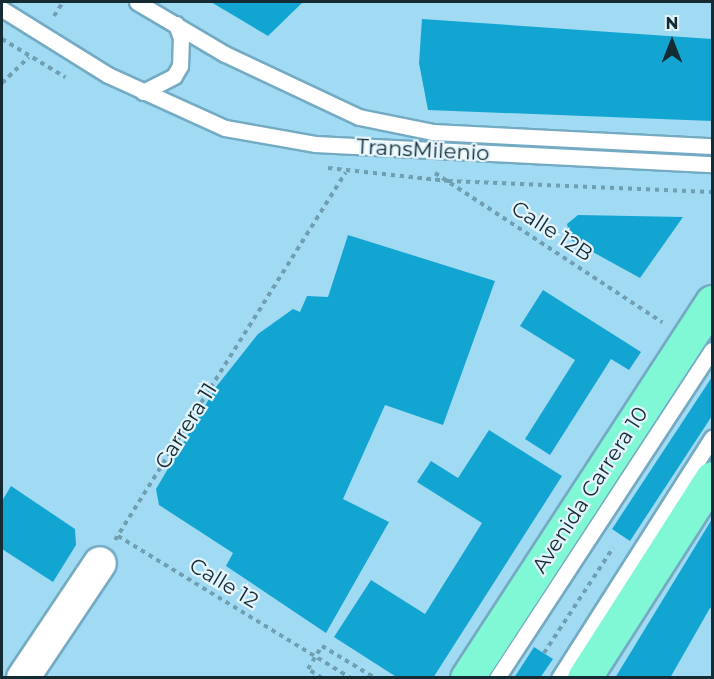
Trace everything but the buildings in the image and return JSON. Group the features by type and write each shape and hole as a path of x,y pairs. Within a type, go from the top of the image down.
{"main road":[{"name":"Avenida Carrera 10","path":"467,678 700,345 712,302"},
{"path":"584,678 712,478"}],"street":[{"path":"23,678 100,563"}],"lane":[{"name":"TransMilenio","path":"137,2 304,94 359,117 433,132 712,146"},
{"name":"TransMilenio","path":"2,9 108,75 225,128 315,144 712,164"},
{"path":"143,92 174,76 180,66 181,38 176,24"},
{"path":"497,678 700,345"},
{"path":"559,678 712,438"}],"path":[{"path":"54,15 61,2"},
{"path":"2,83 28,58"},
{"name":"Calle 12B","path":"399,150 700,345"},
{"name":"Carrera 11","path":"100,563 346,172"},
{"name":"Calle 12","path":"118,536 351,678"},
{"path":"544,653 615,545"},
{"path":"322,678 308,669 322,646 375,678"}]}
